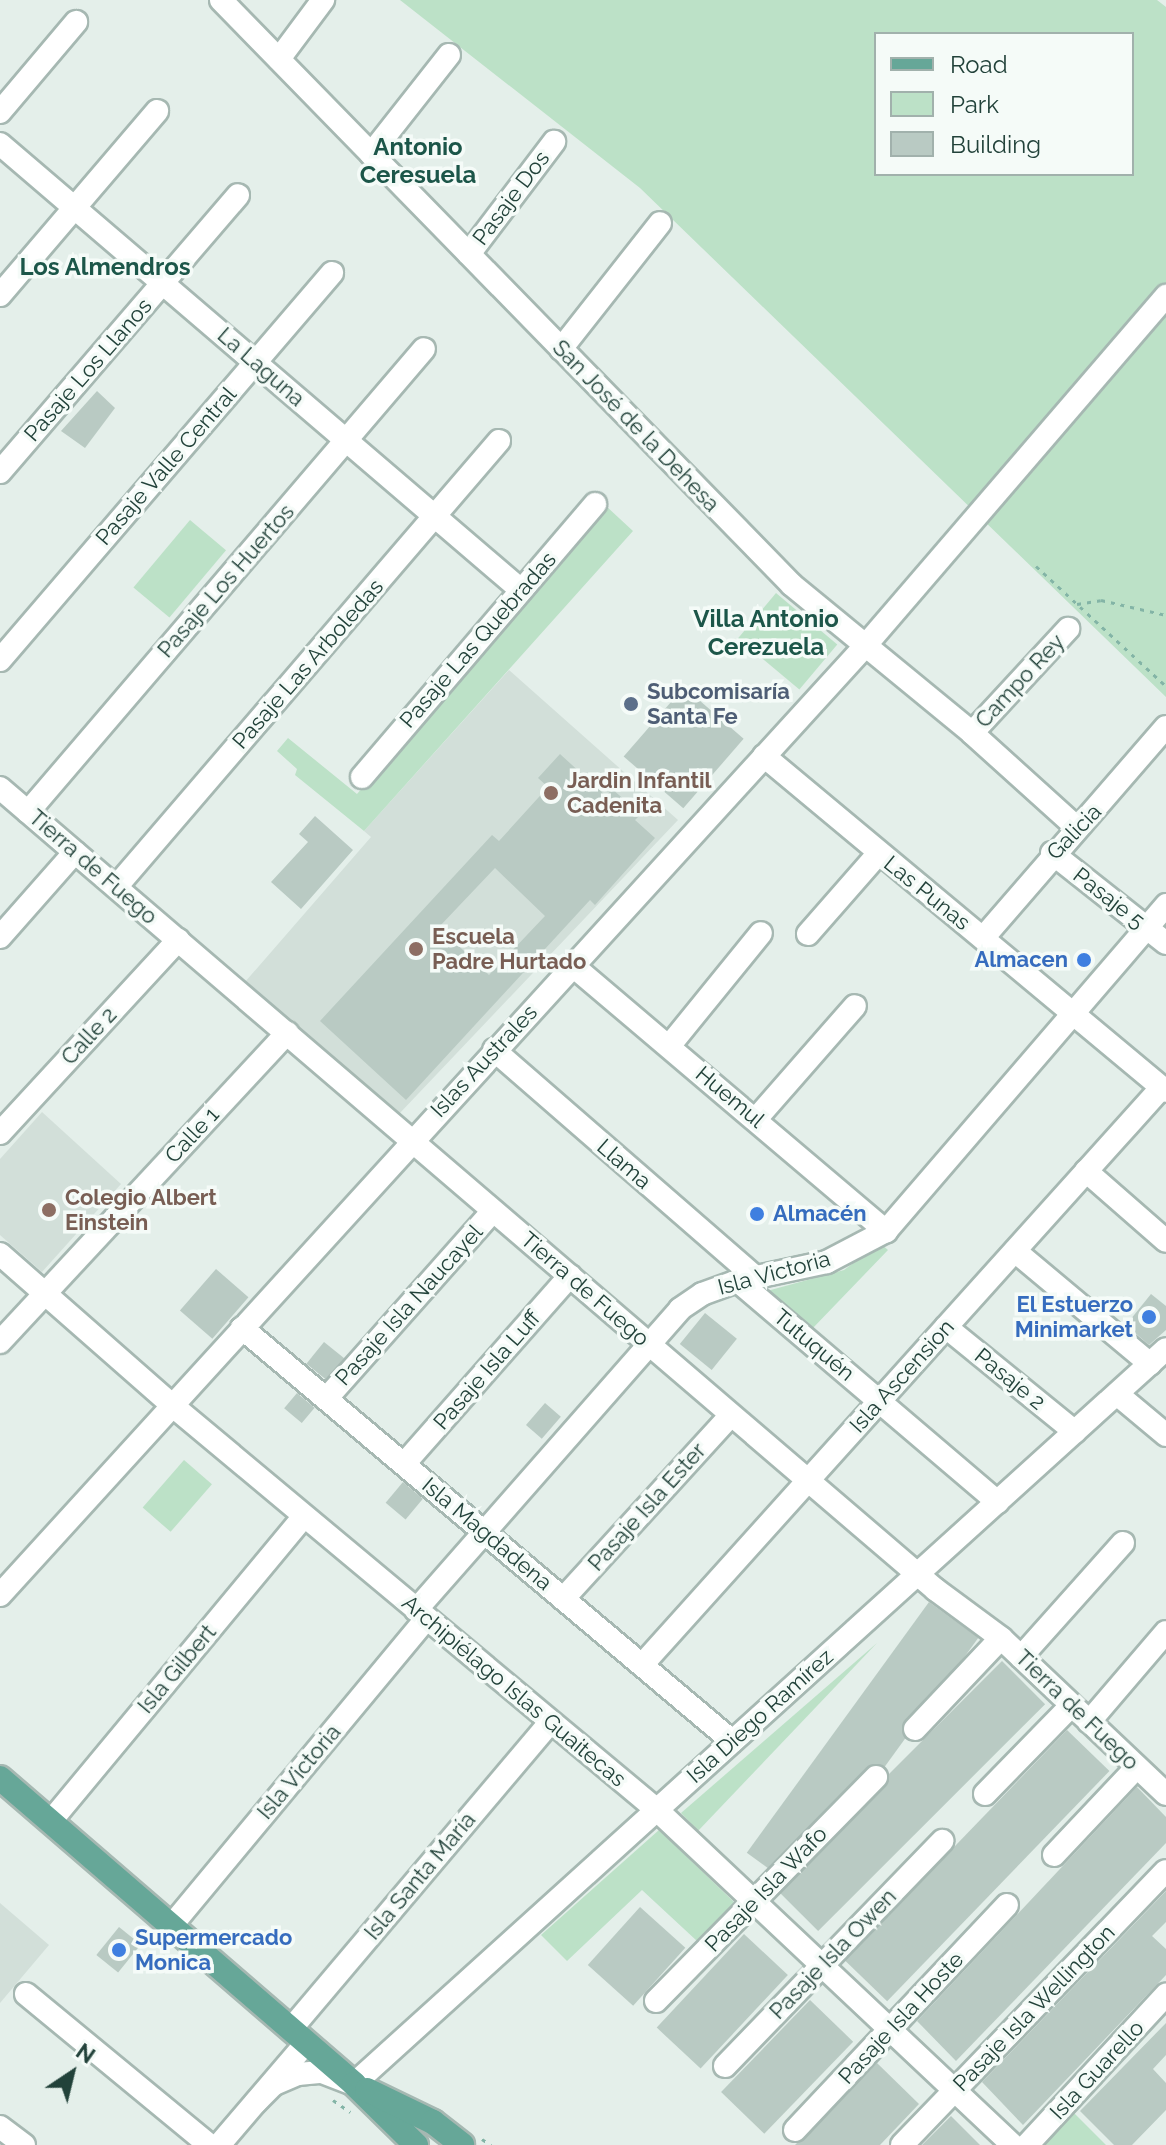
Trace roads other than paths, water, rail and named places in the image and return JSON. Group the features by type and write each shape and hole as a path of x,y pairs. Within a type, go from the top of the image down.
{"main road":[{"path":"0,1778 354,2084 416,2145"},
{"path":"354,2084 433,2122 462,2145"}],"street":[{"name":"San José de la Dehesa","path":"221,0 792,585 972,733 1075,826"},
{"path":"279,59 323,0"},
{"path":"0,112 76,22"},
{"path":"371,154 449,55"},
{"path":"0,295 157,111"},
{"name":"Pasaje Dos","path":"469,254 554,142"},
{"name":"La Laguna","path":"0,144 521,590"},
{"name":"Pasaje Los Llanos","path":"0,472 238,195"},
{"path":"561,349 660,223"},
{"name":"Pasaje Valle Central","path":"0,660 332,273"},
{"name":"Islas Australes","path":"0,1595 411,1139 865,646 969,529 1007,477 1166,296"},
{"name":"Pasaje Los Huertos","path":"28,812 424,349"},
{"name":"Pasaje Las Arboledas","path":"116,887 499,441"},
{"name":"Pasaje Las Quebradas","path":"362,777 595,504"},
{"name":"Campo Rey","path":"972,733 1068,629"},
{"name":"Galicia","path":"983,938 1075,826 1100,807 1166,727"},
{"name":"Las Punas","path":"764,756 1164,1089"},
{"name":"Tierra de Fuego","path":"0,788 808,1481 918,1574 1001,1638 1137,1767 1162,1783"},
{"path":"0,937 75,852"},
{"name":"Pasaje 5","path":"1052,853 1166,943"},
{"path":"808,934 878,854"},
{"name":"Isla Victoria","path":"172,1925 485,1533 649,1345 702,1294 747,1279 827,1262 886,1231 1075,1015 1166,905"},
{"path":"670,1045 761,933"},
{"name":"Calle 2","path":"0,1133 178,940"},
{"name":"Huemul","path":"572,965 886,1231"},
{"path":"756,1119 855,1006"},
{"name":"Calle 1","path":"0,1342 287,1033"},
{"name":"Llama","path":"494,1050 747,1279"},
{"name":"Isla Ascension","path":"642,1665 1086,1171 1164,1089"},
{"path":"1086,1171 1166,1241"},
{"name":"Pasaje Isla Naucayel","path":"326,1399 493,1211"},
{"path":"1015,1251 1158,1357"},
{"name":"Archipiélago Islas Guaitecas","path":"0,1254 173,1406 657,1810 1013,2145"},
{"name":"Pasaje Isla Luff","path":"404,1464 570,1276"},
{"name":"Tutuquén","path":"747,1279 880,1401 998,1502"},
{"name":"Pasaje 2","path":"946,1327 1075,1432"},
{"name":"Isla Magdadena","path":"242,1328 732,1741"},
{"name":"Isla Diego Ramírez","path":"354,2084 1158,1357"},
{"path":"1117,1394 1166,1435"},
{"name":"Pasaje Isla Ester","path":"563,1599 731,1415"},
{"name":"Isla Gilbert","path":"51,1821 304,1516"},
{"path":"1021,1657 1123,1543"},
{"path":"1089,1722 1166,1632"},
{"path":"915,1729 1001,1638"},
{"path":"985,1794 1072,1705"},
{"name":"Isla Santa María","path":"256,2102 299,2036 550,1723"},
{"path":"1054,1855 1137,1767"},
{"name":"Pasaje Isla Wafo","path":"656,2001 876,1777"},
{"name":"Pasaje Isla Owen","path":"725,2066 942,1841"},
{"name":"Pasaje Isla Wellington","path":"902,2145 1166,1871"},
{"name":"Pasaje Isla Hoste","path":"795,2130 1007,1905"},
{"path":"26,1994 209,2145"},
{"name":"Isla Guarello","path":"1027,2145 1166,1995"},
{"path":"219,2145 274,2084 298,2074 322,2072 354,2084"},
{"path":"0,2127 24,2145"}],"place":[{"name":"Subcomisaría Santa Fe","path":"631,704"},
{"name":"Jardin Infantil Cadenita","path":"551,793"},
{"name":"Escuela Padre Hurtado","path":"416,949"},
{"name":"Almacen","path":"1084,960"},
{"name":"Colegio Albert Einstein","path":"49,1210"},
{"name":"Almacén","path":"757,1214"},
{"name":"El Estuerzo Minimarket","path":"1149,1317"},
{"name":"Supermercado Monica","path":"119,1950"}],"district":[{"name":"Antonio Ceresuela","path":"418,161"},
{"name":"Los Almendros","path":"105,267"},
{"name":"Villa Antonio Cerezuela","path":"766,633"}]}
